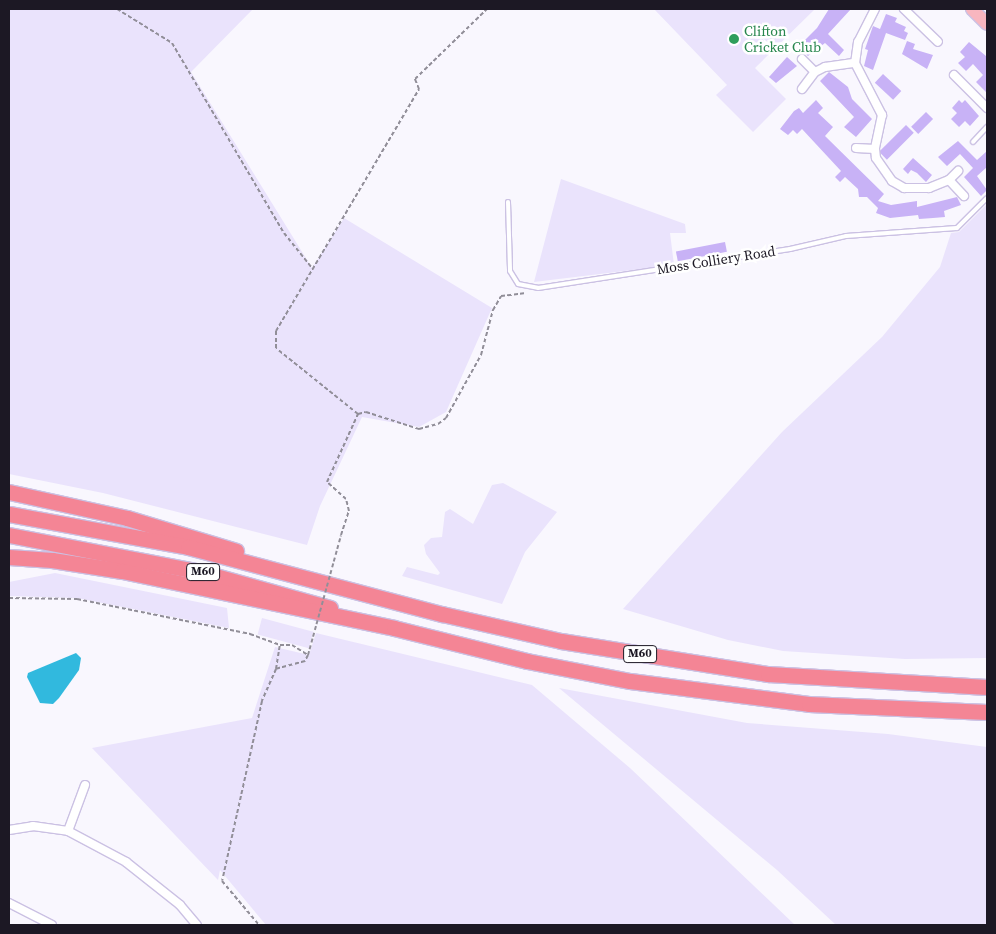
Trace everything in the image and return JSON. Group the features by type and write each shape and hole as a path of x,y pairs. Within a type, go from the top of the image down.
{"highway":[{"name":"M60","path":"9,492 127,518 210,542 301,575"},
{"name":"M60","path":"9,514 129,535 301,575 499,628 694,663 830,680 987,687"},
{"name":"M60","path":"9,535 201,572 304,600 394,628"},
{"name":"M60","path":"9,557 52,560 122,571 394,628 528,661 726,695 818,705 987,712"}],"main road":[{"path":"972,9 987,22"}],"street":[{"path":"875,9 862,30 855,63 882,115 875,149 881,168 892,181 904,188 929,188 949,180 958,172"},
{"path":"904,9 938,42"},
{"path":"921,37 927,31"},
{"path":"802,59 815,72"},
{"path":"802,89 815,72 833,64 855,63"},
{"path":"954,75 987,108"},
{"path":"856,148 875,149"},
{"path":"949,180 964,196"},
{"path":"68,831 85,785"},
{"path":"9,830 33,826 68,831 126,862 180,905 197,925"},
{"path":"9,903 52,925"}],"lane":[{"path":"973,142 987,127"},
{"name":"Moss Colliery Road","path":"508,202 510,271 518,284 538,288 790,249 846,236 957,228 987,198"}],"path":[{"path":"117,9 172,43 284,233 312,268"},
{"path":"358,414 276,348 276,331 419,89 415,78 487,9"},
{"path":"358,414 366,412 419,429 438,424 446,418 481,355 493,310 501,296 527,293"},
{"path":"276,669 305,661 308,655 349,511 346,499 327,482 358,414"},
{"path":"9,598 77,599 250,634 280,645 292,645 308,655"},
{"path":"259,925 222,881 262,701 276,669 280,645"}],"shaded area":[{"path":"9,9 253,9 191,72 312,268 344,218 492,308 446,412 419,427 362,417 320,506 307,545 103,493 9,474"},
{"name":"Clifton Cricket Club","path":"654,9 815,9 755,68 786,99 753,132 716,95 727,85"},
{"path":"561,179 685,224 686,233 670,233 674,265 534,282"},
{"path":"987,204 987,658 905,659 783,651 728,640 623,609 782,432 882,337 940,267 951,233 959,232"},
{"path":"503,483 557,512 525,552 502,604 402,576 407,567 438,575 440,573 426,554 424,545 431,538 442,537 445,512 450,509 473,524 492,485"},
{"path":"55,573 227,608 229,628 77,598 9,596 9,582"},
{"path":"262,618 313,632 309,648 258,634"},
{"path":"316,633 532,685 630,768 795,925 266,925 220,870 218,880 92,748 252,718 275,647 309,655"},
{"path":"559,688 747,723 888,734 987,747 987,925 836,925 777,870"}],"water":[{"path":"76,653 81,658 79,670 59,698 53,704 40,703 27,677 28,673"}],"building":[{"path":"829,9 851,9 828,34 844,50 839,56 825,43 808,56 798,47 817,28"},
{"path":"886,14 897,18 895,22 906,27 904,31 908,33 905,40 886,33 873,70 864,66 868,50 865,49 873,26 880,29"},
{"path":"907,41 915,44 913,49 933,55 927,69 902,54"},
{"path":"969,42 986,56 987,93 976,82 983,75 973,64 966,71 958,63 965,57 960,52"},
{"path":"787,57 797,66 776,83 769,77"},
{"path":"829,72 848,87 852,99 872,119 856,137 844,127 854,117 820,81"},
{"path":"883,74 901,91 893,100 875,83"},
{"path":"816,100 823,108 818,113 833,127 825,136 884,194 878,201 891,205 917,201 917,207 957,197 961,205 944,211 945,217 919,219 918,215 890,218 876,213 878,208 867,197 859,197 858,189 845,177 840,182 835,177 841,171 802,129 797,134 793,130 788,135 780,129 794,111 799,108 803,113"},
{"path":"959,100 962,103 965,100 979,116 970,126 965,121 959,127 951,119 957,113 952,108"},
{"path":"926,112 933,119 918,134 911,127"},
{"path":"906,125 914,133 887,160 879,152"},
{"path":"958,141 977,160 987,151 987,167 977,176 987,190 981,196 964,177 973,168 960,154 947,166 938,157"},
{"path":"913,158 932,175 926,182 917,173 911,170 908,174 903,169"},
{"path":"725,242 727,252 678,261 676,252"}],"place":[{"name":"Clifton Cricket Club","path":"734,39"}]}
